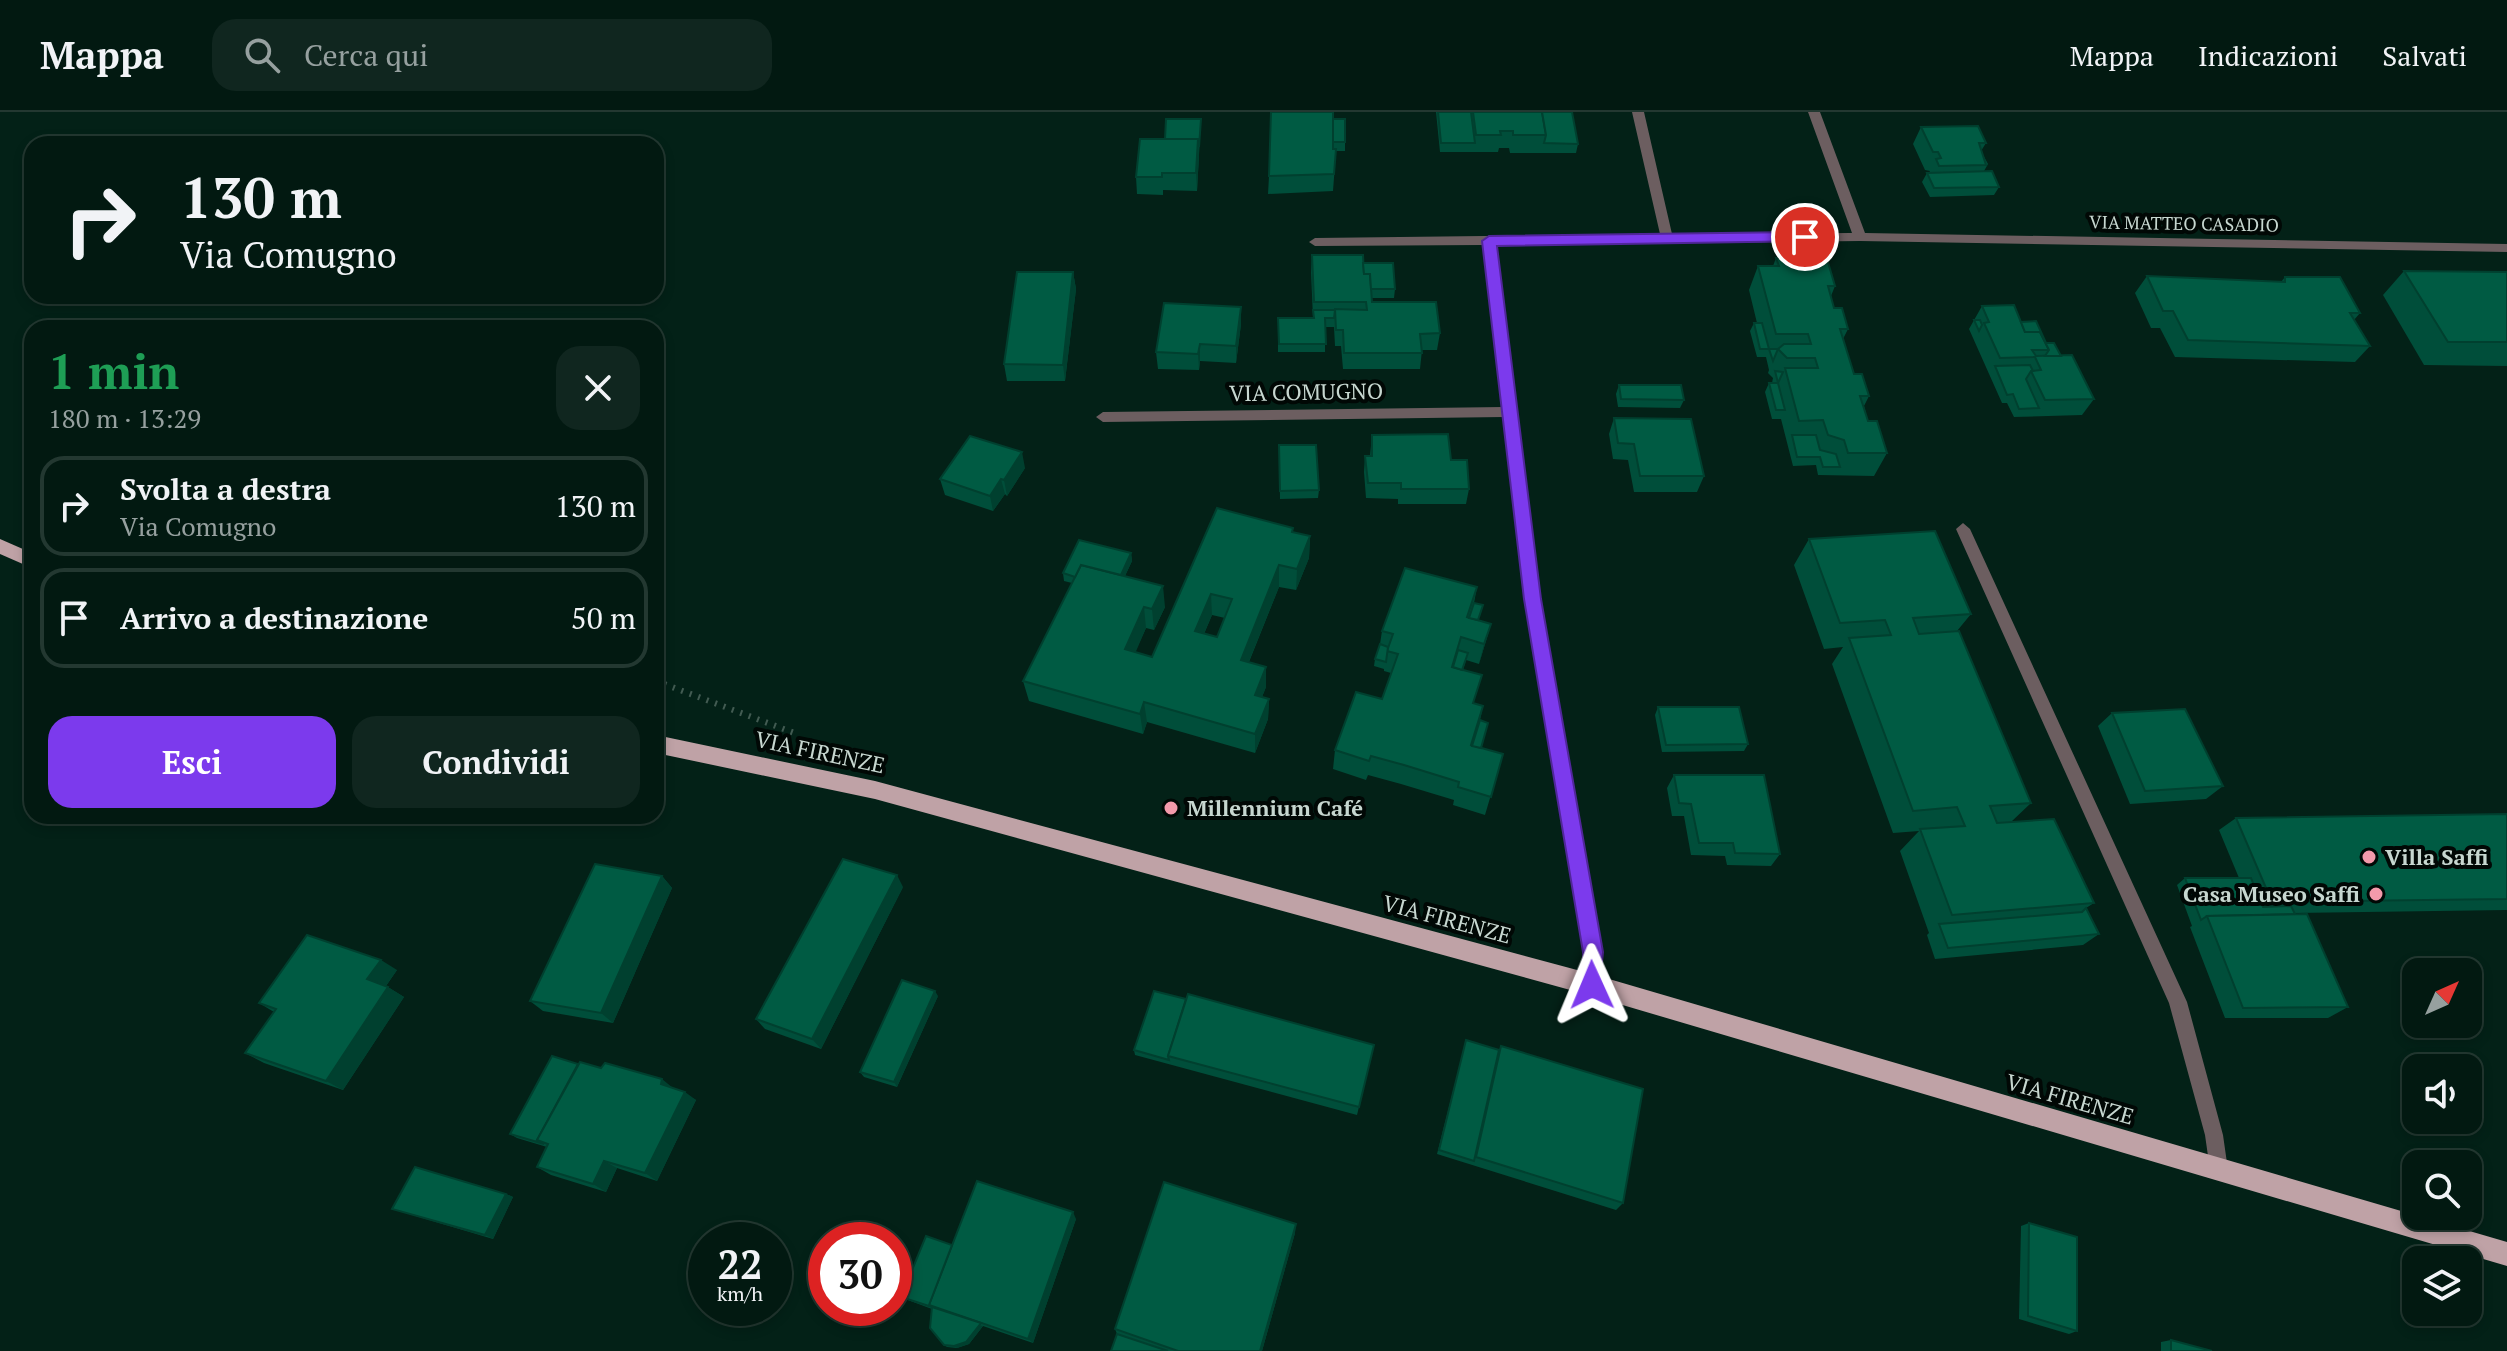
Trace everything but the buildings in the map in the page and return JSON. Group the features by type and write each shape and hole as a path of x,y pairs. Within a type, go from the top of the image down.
{"main road":[{"path":"0,546 24,557"},
{"name":"VIA FIRENZE","path":"664,746 875,790 1592,985 2507,1254"}],"street":[{"path":"1638,112 1667,238"},
{"path":"1315,242 1860,237 1814,112"},
{"name":"VIA MATTEO CASADIO","path":"1860,237 2507,248"},
{"path":"1489,241 1533,599 1593,952 1592,985"},
{"name":"VIA COMUGNO","path":"1103,417 1510,412"},
{"path":"1963,529 2178,1002 2214,1135 2218,1170"}],"place":[{"name":"Millennium Café","path":"1171,808"},
{"name":"Villa Saffi","path":"2369,857"},
{"name":"Casa Museo Saffi","path":"2376,894"}],"route":[{"path":"1592,985 1593,952 1533,599 1489,241 1805,237"}]}
